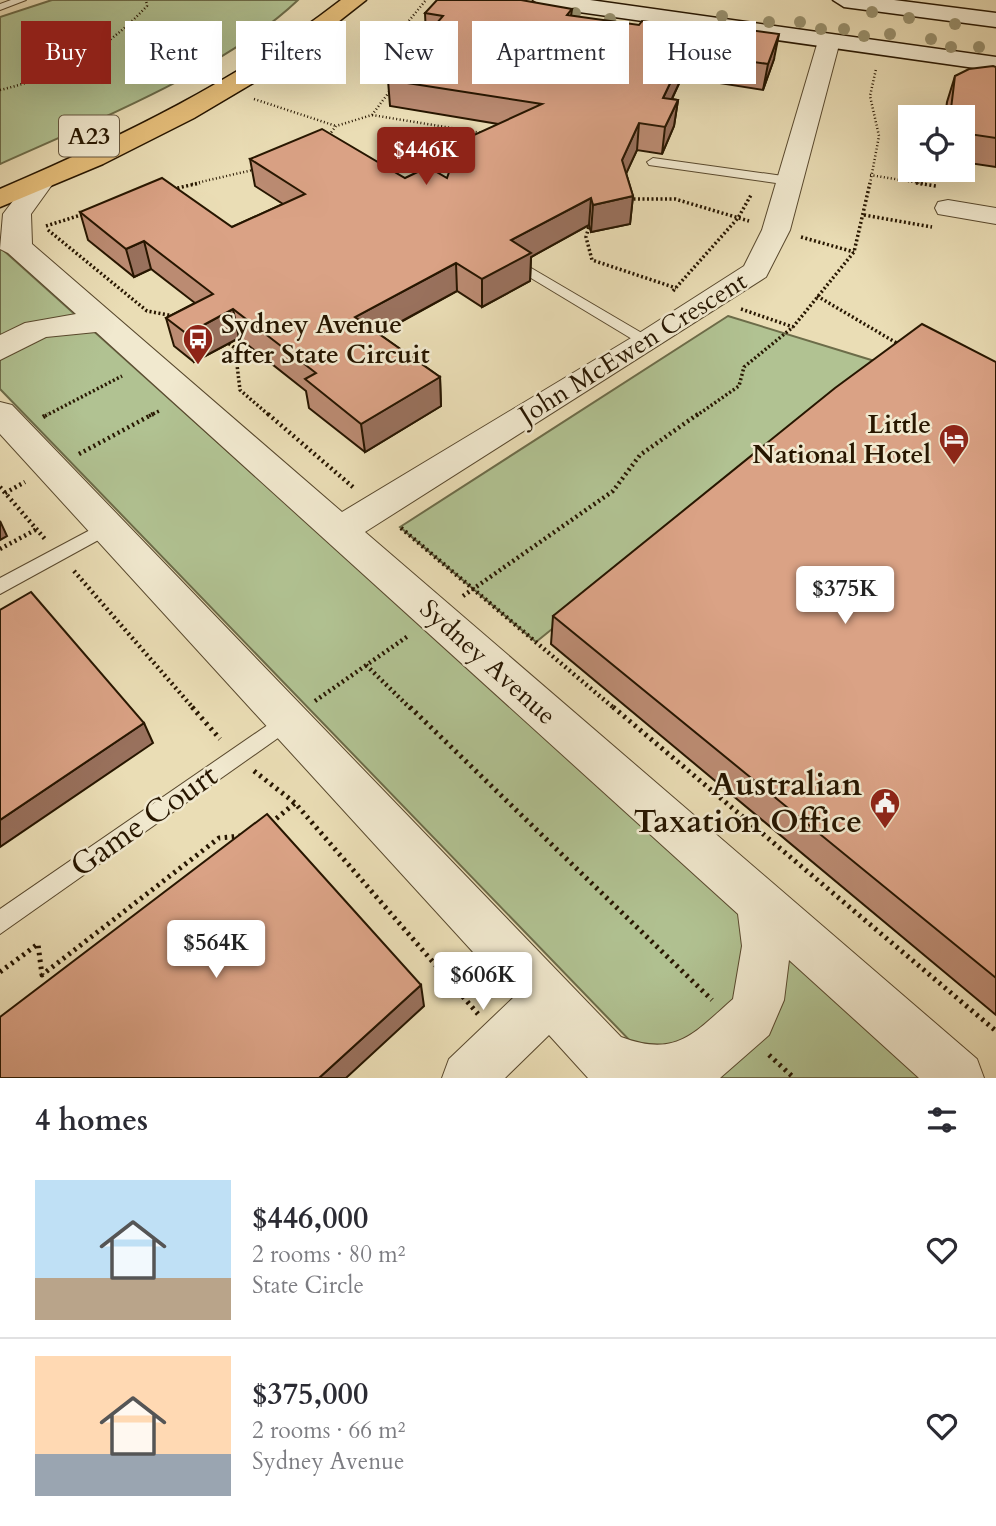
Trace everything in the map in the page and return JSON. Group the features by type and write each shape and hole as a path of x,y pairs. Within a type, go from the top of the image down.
{"highway":[{"path":"0,199 41,182 224,92 298,44 355,0"},
{"name":"A23","path":"0,175 176,93 236,56"}],"main road":[{"path":"544,0 996,64"},
{"path":"569,0 592,7"},
{"path":"844,0 996,20"}],"street":[{"name":"John McEwen Crescent","path":"339,531 647,342 756,271 776,230 829,41"},
{"path":"24,233 17,214 41,182"},
{"path":"948,208 996,216"},
{"name":"Sydney Avenue","path":"24,233 103,323 958,1078"},
{"path":"0,350 19,335 66,323 103,323"},
{"path":"8,421 614,1068 644,1072 686,1068 706,1057 751,1017 759,1000 766,946 761,905"},
{"path":"468,1078 549,999"}],"lane":[{"path":"0,6 21,0"},
{"path":"653,162 790,181"},
{"path":"526,269 647,342"},
{"path":"0,587 107,527"},
{"name":"Game Court","path":"0,923 288,720"}],"path":[{"path":"0,90 55,74 86,60 133,23 147,6 146,0"},
{"path":"409,21 426,0"},
{"path":"613,491 640,455 739,386 744,368 793,327 854,252 864,215 878,136 870,96 878,61"},
{"path":"372,114 394,86"},
{"path":"243,96 336,126"},
{"path":"321,147 336,126 372,114 482,133"},
{"path":"172,189 259,168"},
{"path":"666,297 738,218 755,187"},
{"path":"629,199 646,195 671,196 854,252"},
{"path":"24,233 95,211"},
{"path":"593,216 586,237 592,260 793,327"},
{"path":"24,233 147,311 180,317"},
{"path":"817,296 912,351"},
{"path":"219,336 235,348 240,390 996,1031"},
{"path":"8,421 123,375"},
{"path":"5,493 186,396"},
{"path":"0,487 236,756 295,803 504,1044"},
{"path":"0,549 37,529"},
{"path":"366,665 722,1010"},
{"path":"267,827 295,803"},
{"path":"0,972 37,944 42,975 219,838 245,836"},
{"path":"759,1045 794,1078"}],"green space":[{"path":"52,0 298,0 274,21 236,21 236,48 222,56 222,21 125,21 125,84 172,84 0,164 0,17"},
{"path":"0,249 927,1078 666,1078 0,389"},
{"path":"728,316 881,363 536,642 400,527"}],"building":[{"path":"437,0 521,0 572,9 567,15 610,21 472,21 472,84 629,84 629,24 639,25 643,21 643,84 670,84 663,98 678,100 665,127 639,123 622,160 633,196 593,205 591,198 511,240 531,253 482,279 456,263 355,317 440,377 361,424 305,379 316,373 233,309 187,334 166,318 213,294 144,241 126,249 80,212 162,178 232,227 305,194 250,159 322,129 405,178 428,167 447,178 458,146 465,139 542,104 414,84 458,84 458,21 439,21 443,16 425,13"},
{"path":"756,31 779,34 768,64 756,62"},
{"path":"996,67 996,138 975,135 975,105 951,105 955,76 969,69"},
{"name":"Australian Taxation Office","path":"922,324 996,362 996,978 553,616 835,388"},
{"path":"31,592 144,723 0,820 0,610"},
{"path":"267,814 421,985 319,1078 0,1078 0,1017"}],"place":[{"name":"Sydney Avenue after State Circuit","path":"198,366"},
{"name":"Little National Hotel","path":"954,466"},
{"name":"Australian Taxation Office","path":"885,830"}]}
